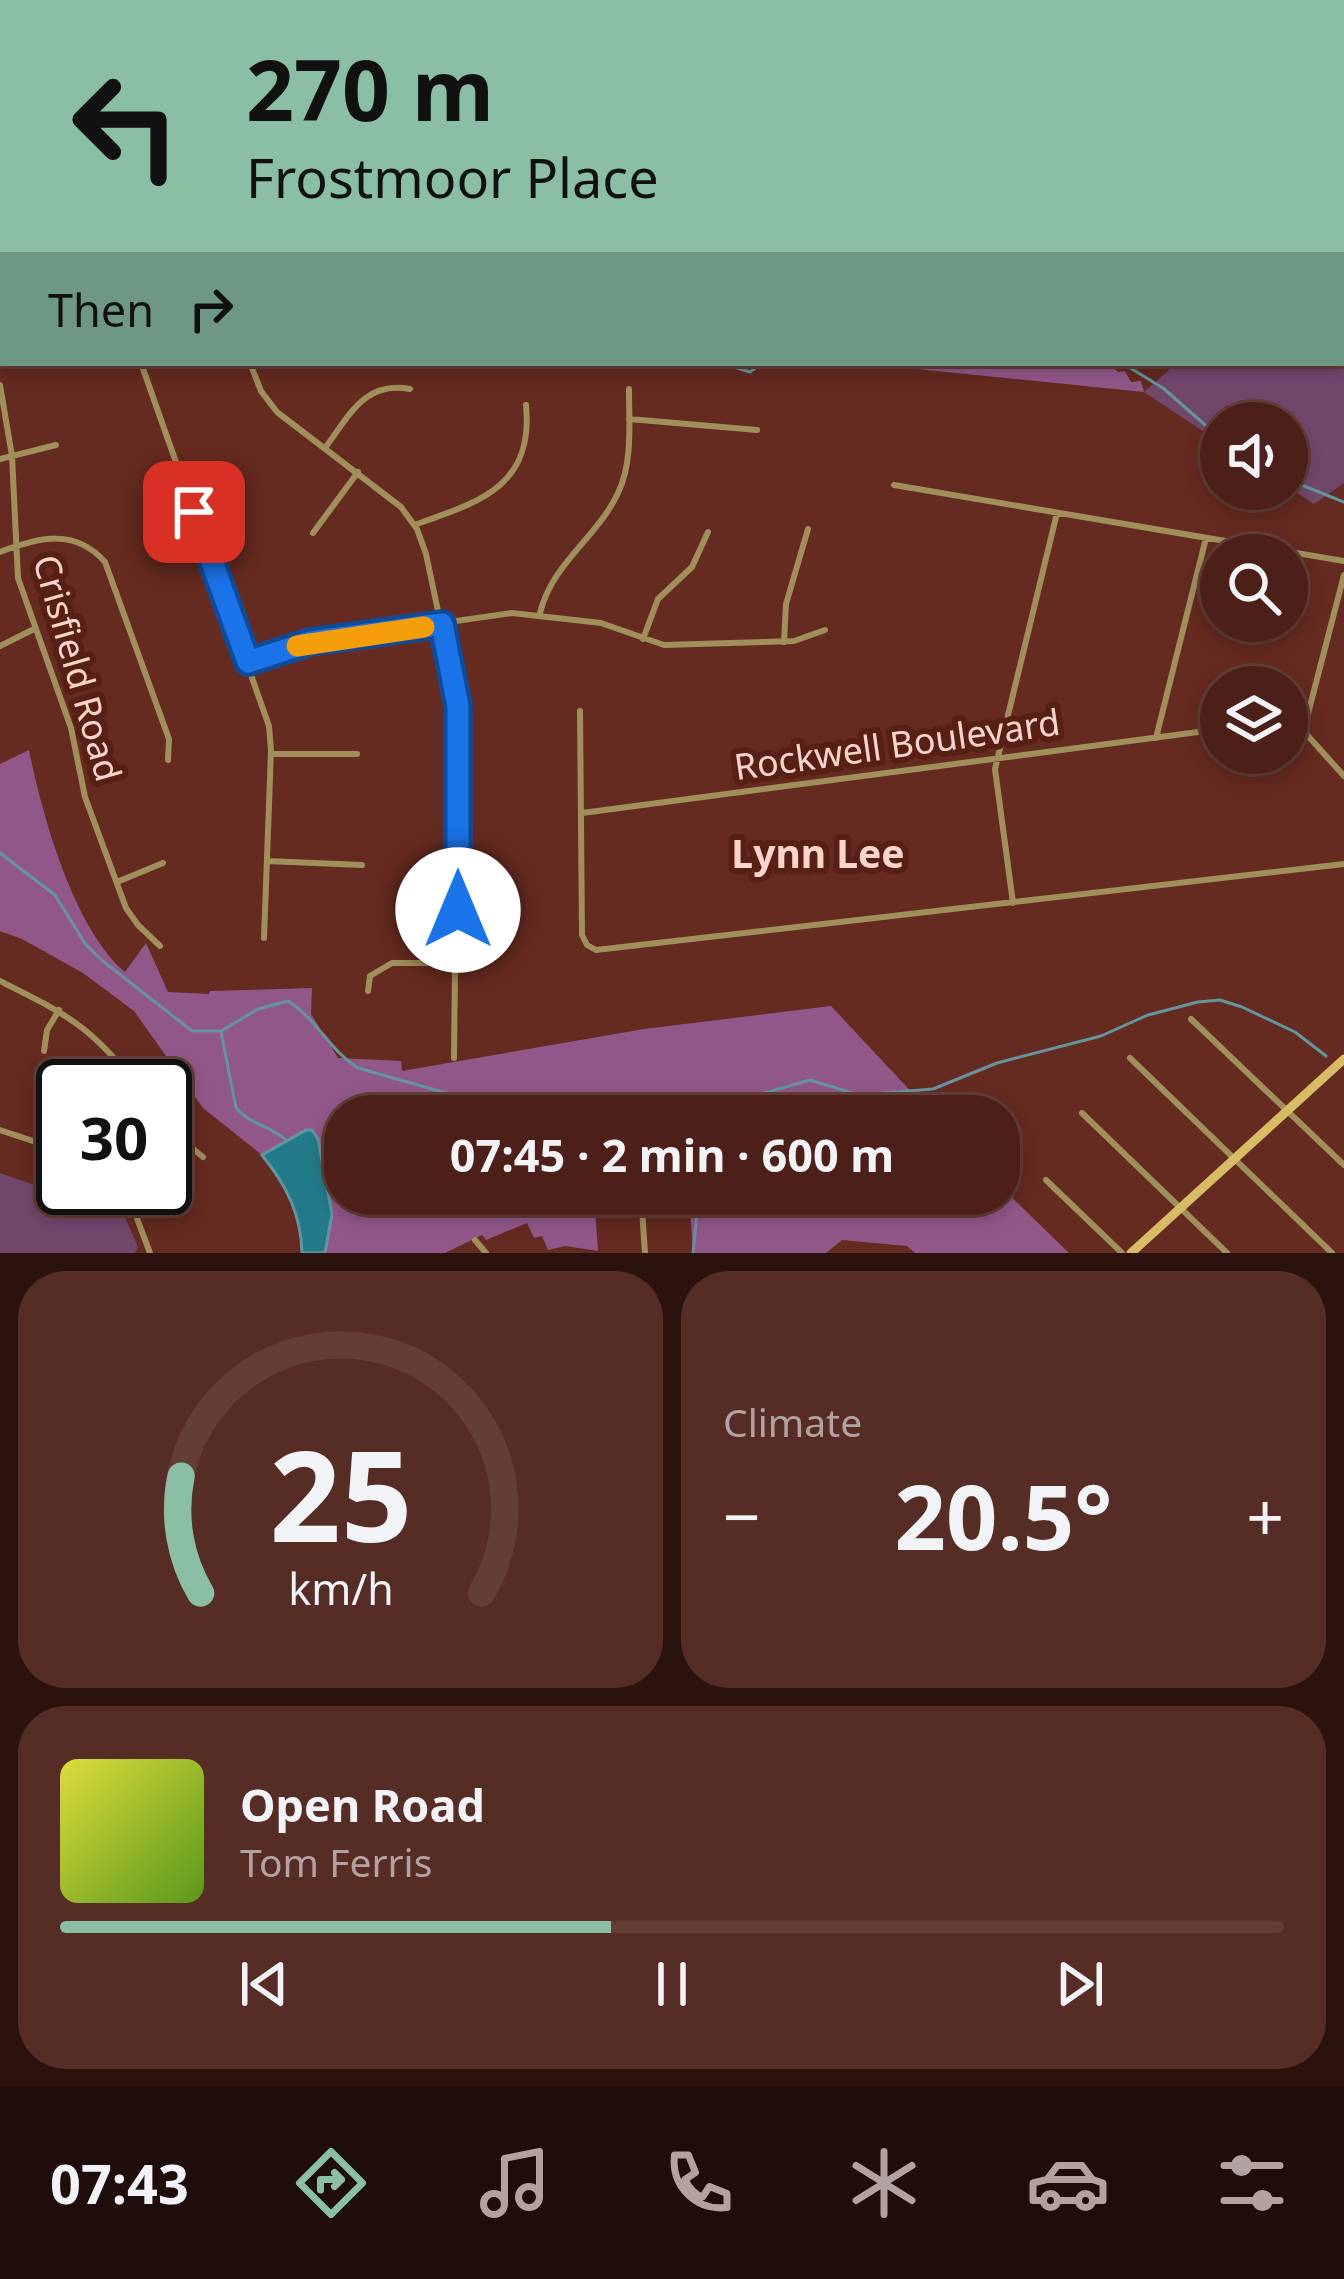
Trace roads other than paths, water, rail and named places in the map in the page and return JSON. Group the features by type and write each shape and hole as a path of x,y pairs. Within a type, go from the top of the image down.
{"main road":[{"path":"1131,1253 1344,1059"}],"street":[{"path":"142,366 266,715 271,754 264,938"},
{"path":"252,366 272,406 401,507 415,525 426,554 458,706 454,1058"},
{"name":"Crisfield Road","path":"0,385 12,456 18,578 71,728 85,796 130,916 160,946"},
{"path":"325,448 367,394 386,386 410,389"},
{"path":"540,613 554,576 618,493 626,466 629,389"},
{"path":"415,525 491,494 524,452 526,405"},
{"path":"628,419 757,430"},
{"path":"0,459 56,445"},
{"path":"314,533 358,472"},
{"path":"894,485 1200,537"},
{"path":"1013,904 997,758 1057,513"},
{"path":"784,641 786,604 808,529"},
{"path":"643,639 658,599 696,560 708,532"},
{"path":"0,552 66,537 85,542 105,562 169,739 168,760"},
{"path":"1308,555 1344,561"},
{"path":"1156,738 1200,562"},
{"path":"1308,714 1344,575"},
{"path":"248,662 310,642 502,614 540,613 601,623 664,645 784,641 825,630"},
{"path":"0,646 36,628"},
{"path":"580,711 582,935 586,945 596,950 1344,864"},
{"name":"Rockwell Boulevard","path":"581,813 1200,732"},
{"path":"1308,738 1344,776"},
{"path":"271,754 357,754"},
{"path":"267,861 362,865"},
{"path":"117,882 163,863"},
{"path":"368,992 370,976 392,963 457,963"},
{"path":"0,980 59,1010 95,1037 113,1059"},
{"path":"44,1051 47,1030 59,1010"},
{"path":"1191,1019 1344,1165"},
{"path":"1130,1058 1332,1253"},
{"path":"1082,1113 1227,1253"},
{"path":"0,1130 36,1142"},
{"path":"192,1150 202,1157"},
{"path":"1046,1180 1121,1253"},
{"path":"136,1215 149,1253"},
{"path":"642,1215 645,1253"},
{"path":"475,1240 486,1253"}],"water":[{"path":"306,1130 318,1139 324,1215 332,1215 325,1253 302,1253 291,1200 262,1155"}],"waterway":[{"path":"731,366 750,372 758,366"},
{"path":"1127,366 1163,388 1200,421"},
{"path":"1308,487 1344,502"},
{"path":"0,853 55,895 86,945 104,962 192,1031 221,1031 258,1009 288,1001 358,1068 453,1095"},
{"path":"859,1095 933,1089 997,1063 1101,1036 1148,1015 1220,1000 1295,1032 1326,1056"},
{"path":"221,1032 236,1108 287,1141"},
{"path":"758,1095 810,1080 859,1095"},
{"path":"693,1253 697,1215"}],"district":[{"name":"Lynn Lee","path":"818,852"}]}
